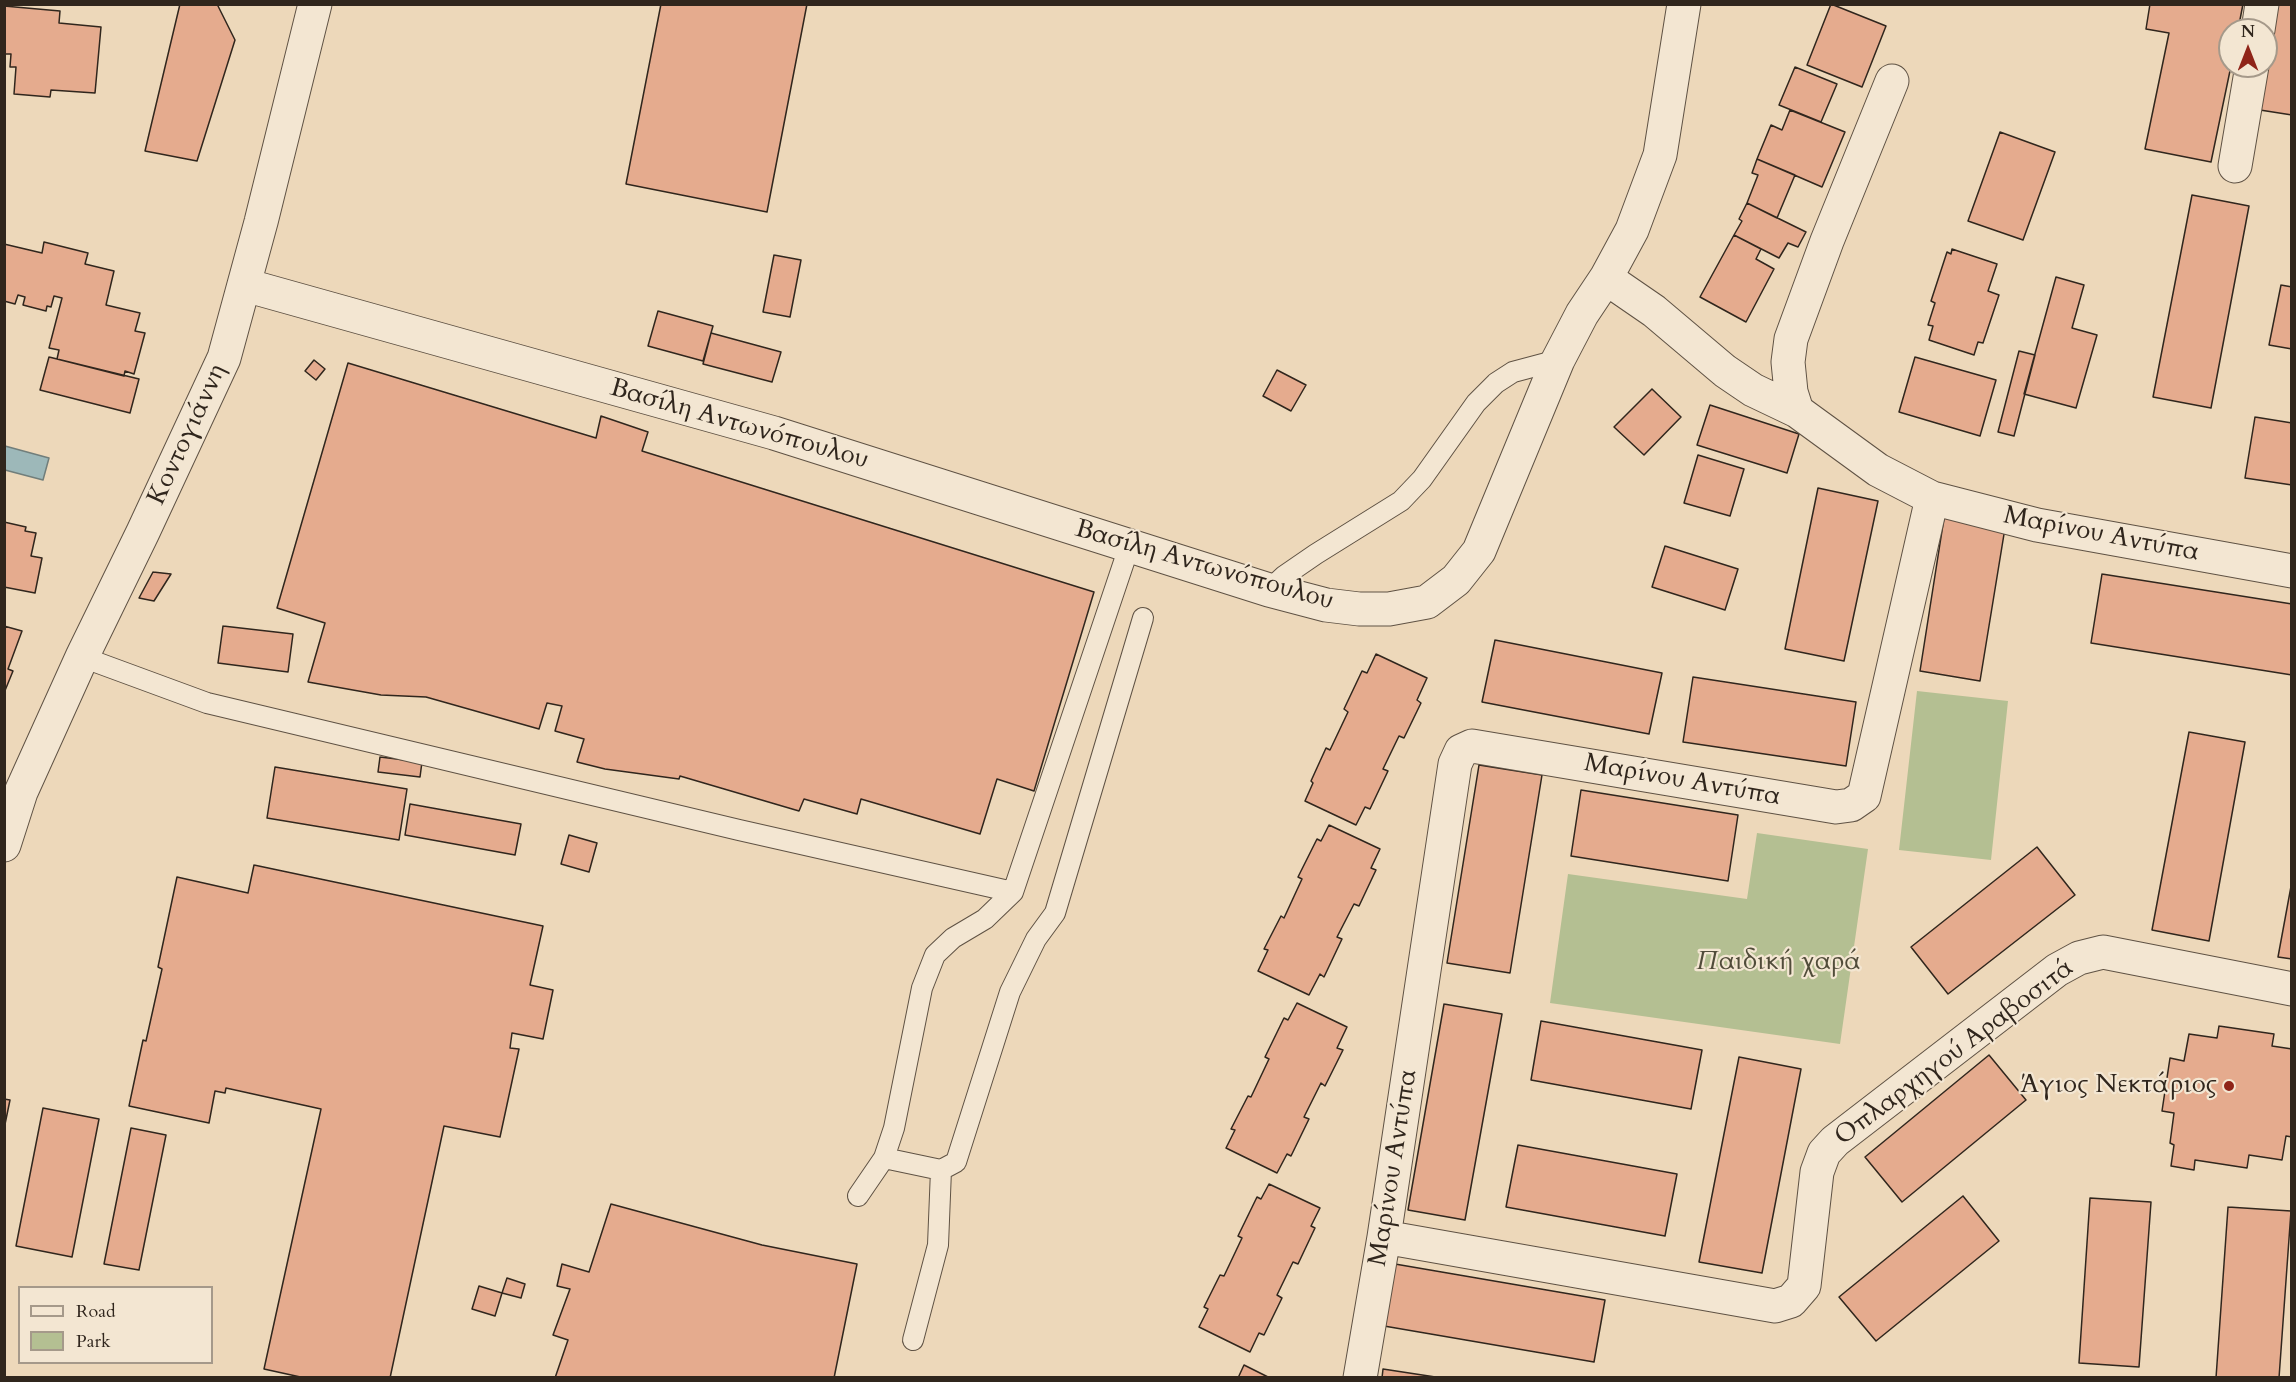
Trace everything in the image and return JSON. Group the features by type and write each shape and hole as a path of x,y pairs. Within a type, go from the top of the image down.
{"street":[{"name":"Κοντογιάννη","path":"4,845 13,790 82,657 224,358 245,285 315,4"},
{"name":"Βασίλη Αντωνόπουλου","path":"245,285 774,433 1269,590 1326,605 1359,609 1389,609 1427,602 1456,580 1479,551 1558,360 1582,314 1606,278 1632,230 1660,155 1684,4"},
{"path":"2235,166 2250,78"},
{"path":"1797,411 1791,392 1788,362 1791,339 1827,241 1892,81"},
{"path":"1606,278 1654,311 1725,371 1752,390 1797,411 1878,470 1932,498"},
{"name":"Μαρίνου Αντύπα","path":"1360,1377 1384,1237 1455,764 1461,751 1472,746 1836,807 1851,805 1864,796 1932,498 2037,525 2292,571"},
{"name":"Οπλαρχηγού Αραβοσιτά","path":"1384,1237 1775,1306 1791,1301 1804,1286 1817,1172 1824,1153 1844,1134 2057,970 2079,958 2103,952 2292,989"}],"lane":[{"path":"1269,590 1300,565 1401,501 1422,479 1476,404 1496,383 1513,372 1558,360"},
{"path":"858,1196 884,1158 894,1128 922,988 935,955 953,938 985,919 1013,892 1129,547"},
{"path":"884,1158 940,1170 956,1162 1010,992 1036,939 1055,913 1143,618"},
{"path":"82,657 207,703 728,828 1013,892"},
{"path":"913,1340 938,1245 940,1170"}],"green space":[{"path":"1917,691 2008,701 1991,860 1899,850"},
{"name":"Παιδική χαρά","path":"1757,833 1868,849 1840,1044 1550,1003 1568,874 1747,899"}],"water":[{"path":"5,446 49,458 43,480 5,470"}],"building":[{"path":"180,4 217,4 235,40 197,161 145,151"},
{"path":"661,4 807,4 767,212 626,184"},
{"path":"1831,4 1886,26 1862,87 1807,65"},
{"path":"2150,4 2243,4 2240,18 2218,18 2218,78 2228,78 2211,162 2145,149 2169,33 2146,29"},
{"path":"2277,4 2292,4 2292,115 2260,110 2265,78 2278,78 2278,18 2275,18"},
{"path":"4,6 60,11 59,23 101,27 95,93 51,90 50,97 14,94 16,67 10,67 11,54 4,54"},
{"path":"1795,67 1837,84 1821,122 1779,105"},
{"path":"1790,110 1845,132 1822,187 1757,159 1771,125 1782,130"},
{"path":"2000,132 2055,152 2023,240 1968,221"},
{"path":"1757,159 1795,175 1777,218 1747,203 1758,175 1752,173"},
{"path":"2192,195 2249,206 2211,408 2153,397"},
{"path":"1747,203 1806,232 1798,247 1788,243 1779,258 1734,235 1742,221 1739,219"},
{"path":"1734,235 1761,249 1756,259 1774,269 1746,322 1700,297"},
{"path":"44,242 88,253 85,264 114,271 106,305 140,313 135,331 145,333 134,374 125,371 124,376 57,359 59,350 49,348 62,298 54,296 51,307 47,306 46,311 23,305 25,297 18,295 15,304 4,301 4,244 42,253"},
{"path":"1952,249 1997,264 1988,291 1999,295 1983,343 1978,342 1974,355 1929,340 1933,326 1928,325 1935,303 1931,301 1947,252 1951,254"},
{"path":"774,255 801,260 790,317 763,312"},
{"path":"2056,277 2084,285 2072,328 2097,335 2076,408 2024,394"},
{"path":"2281,285 2292,287 2292,349 2269,345"},
{"path":"658,311 713,326 703,361 648,346"},
{"path":"711,333 781,352 772,382 703,364"},
{"path":"2019,351 2035,355 2014,436 1998,432"},
{"path":"49,357 139,379 130,413 40,390"},
{"path":"1915,357 1996,380 1980,436 1899,412"},
{"path":"314,360 325,369 316,380 305,371"},
{"path":"348,363 596,438 601,416 648,432 642,451 1094,592 1034,791 997,779 980,834 861,799 857,814 804,799 799,811 680,776 679,779 605,769 577,762 584,739 555,731 562,706 547,703 539,729 426,697 381,695 308,682 325,623 277,608"},
{"path":"1277,370 1306,385 1291,411 1263,396"},
{"path":"1652,389 1681,417 1644,455 1614,427"},
{"path":"1710,405 1799,434 1787,473 1697,445"},
{"path":"2255,417 2292,423 2292,485 2245,478"},
{"path":"1698,455 1744,469 1730,516 1684,503"},
{"path":"1818,488 1878,501 1844,661 1785,649"},
{"path":"1944,518 2005,528 1980,681 1920,671"},
{"path":"4,522 26,527 25,531 36,533 31,556 42,558 35,593 4,587"},
{"path":"1665,546 1738,569 1725,610 1652,587"},
{"path":"153,572 171,574 154,601 139,598"},
{"path":"2102,574 2292,604 2292,675 2091,643"},
{"path":"4,626 22,631 8,669 13,671 4,693"},
{"path":"223,626 293,634 288,672 218,663"},
{"path":"1495,640 1662,673 1649,734 1482,702"},
{"path":"1376,654 1427,678 1417,700 1421,703 1404,738 1399,736 1383,769 1388,771 1370,809 1365,807 1356,825 1305,801 1326,748 1330,750 1348,712 1344,709 1362,671 1367,673"},
{"path":"1693,677 1856,702 1846,766 1683,742"},
{"path":"2189,732 2245,742 2209,941 2152,930"},
{"path":"380,757 422,762 420,777 378,772"},
{"path":"1479,765 1542,775 1510,973 1447,963"},
{"path":"275,767 407,789 399,840 267,818"},
{"path":"1581,790 1738,815 1728,881 1571,856"},
{"path":"410,804 521,824 515,855 405,835"},
{"path":"1329,825 1380,849 1371,868 1376,870 1359,906 1354,904 1337,937 1342,939 1324,977 1320,974 1309,995 1258,971 1268,950 1264,949 1281,916 1284,918 1302,879 1298,877 1317,839 1321,841"},
{"path":"569,835 597,843 589,872 561,864"},
{"path":"2037,847 2075,895 1948,994 1911,947"},
{"path":"254,865 543,926 530,985 553,990 543,1039 512,1033 510,1048 519,1049 500,1137 444,1126 390,1378 305,1378 264,1369 321,1109 226,1088 225,1093 215,1091 209,1123 129,1106 143,1040 146,1041 162,969 158,967 177,877 248,893"},
{"path":"2292,881 2292,959 2278,957"},
{"path":"1297,1003 1347,1027 1337,1048 1343,1050 1325,1086 1321,1083 1304,1117 1309,1119 1291,1156 1287,1154 1277,1173 1226,1148 1235,1130 1231,1129 1248,1096 1251,1097 1269,1059 1265,1057 1284,1018 1288,1020"},
{"path":"1444,1004 1502,1014 1465,1220 1408,1210"},
{"path":"1541,1021 1702,1050 1691,1109 1531,1080"},
{"name":"Άγιος Νεκτάριος","path":"2219,1026 2274,1034 2272,1046 2292,1049 2292,1137 2286,1136 2282,1160 2249,1155 2247,1168 2195,1160 2194,1170 2171,1166 2174,1145 2170,1143 2174,1113 2162,1111 2170,1058 2184,1061 2189,1034 2217,1038"},
{"path":"1989,1055 2026,1100 1902,1202 1865,1157"},
{"path":"1739,1057 1801,1069 1762,1273 1699,1262"},
{"path":"4,1099 10,1100 4,1129"},
{"path":"43,1108 99,1119 72,1257 16,1246"},
{"path":"131,1128 166,1135 139,1270 104,1264"},
{"path":"1518,1145 1677,1174 1665,1236 1506,1207"},
{"path":"1269,1184 1320,1208 1311,1226 1315,1228 1298,1264 1293,1262 1277,1295 1282,1298 1264,1335 1259,1333 1250,1352 1199,1327 1208,1309 1204,1307 1220,1275 1224,1276 1242,1238 1238,1236 1257,1197 1261,1199"},
{"path":"1963,1196 1999,1241 1876,1341 1839,1297"},
{"path":"2090,1198 2151,1202 2139,1367 2079,1363"},
{"path":"611,1204 762,1245 857,1264 834,1378 555,1378 568,1340 553,1335 570,1289 557,1286 562,1264 589,1272"},
{"path":"2228,1207 2291,1211 2279,1378 2216,1378"},
{"path":"1395,1264 1605,1300 1594,1362 1384,1326"},
{"path":"507,1278 525,1284 521,1298 502,1293"},
{"path":"479,1286 502,1293 495,1316 472,1309"},
{"path":"1244,1365 1270,1378 1238,1378"},
{"path":"1383,1369 1442,1378 1382,1378"}],"place":[{"name":"Άγιος Νεκτάριος","path":"2229,1086"}]}
